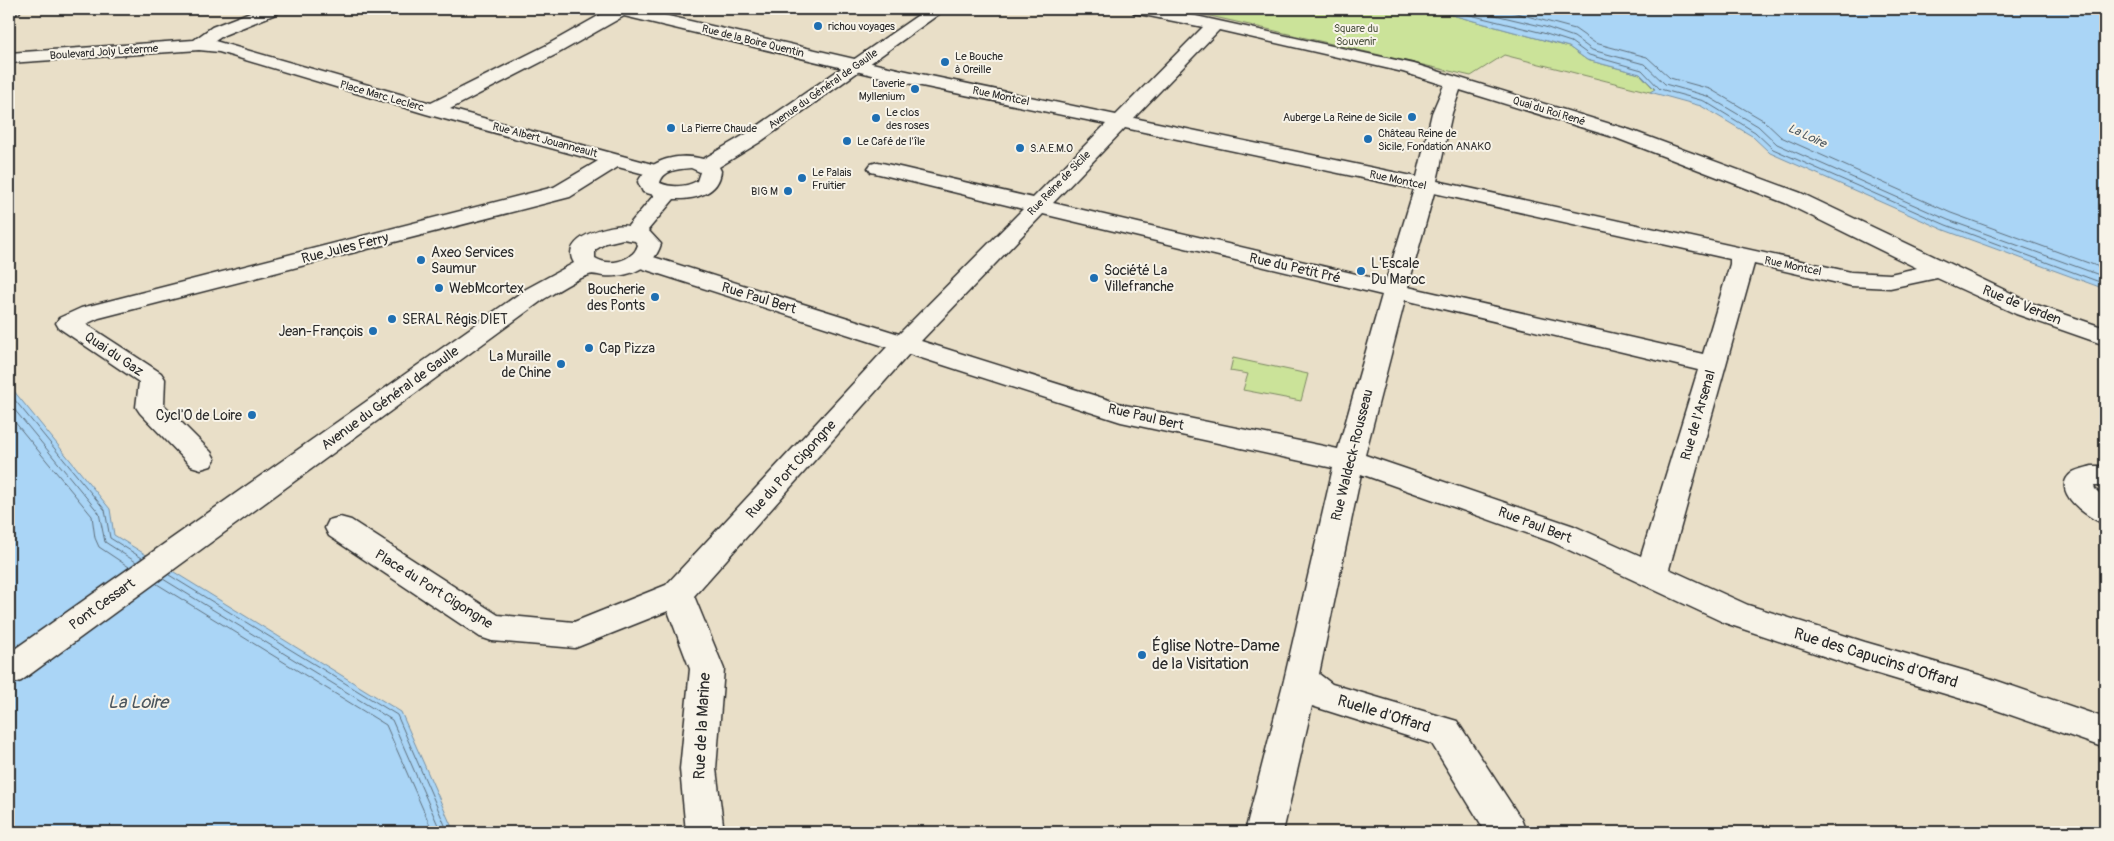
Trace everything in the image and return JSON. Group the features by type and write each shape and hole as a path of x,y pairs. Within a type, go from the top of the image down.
{"street":[{"path":"9,10 13,9"},
{"path":"199,45 218,32 272,9"},
{"name":"Place Marc Leclerc","path":"199,45 221,47 433,110 551,50 621,9"},
{"name":"Rue de la Boire Quentin","path":"621,9 856,65"},
{"name":"Avenue du Général de Gaulle","path":"706,166 753,138 938,9"},
{"name":"Quai du Roi René","path":"1140,9 1381,62 1455,82 1623,134 1793,198 1940,270"},
{"name":"Rue Reine de Sicile","path":"904,344 1118,121 1215,24"},
{"name":"Boulevard Joly Leterme","path":"9,58 199,45"},
{"name":"Rue Montcel","path":"856,65 1425,185 1851,278 1890,281 1940,270"},
{"name":"Rue Waldeck-Rousseau","path":"1264,832 1301,680 1349,460 1428,177 1442,113 1455,82"},
{"name":"Rue Albert Jouanneault","path":"433,110 656,171"},
{"name":"Rue Jules Ferry","path":"68,322 90,314 562,192 616,159"},
{"path":"681,163 699,163 706,166 711,170 712,176 701,187 678,194 667,193 651,187 649,182 651,176 663,167 681,163"},
{"name":"Rue du Petit Pré","path":"878,168 1712,365"},
{"path":"634,233 667,193"},
{"path":"634,233 642,235 650,244 649,249 640,260 628,266 600,268 589,265 584,260 582,254 585,248 592,242 612,234 634,233"},
{"name":"Rue de l'Arsenal","path":"1651,575 1742,264 1741,255"},
{"name":"Rue Paul Bert","path":"640,260 1121,413 1349,460 1380,469 1563,534 1651,575"},
{"name":"Avenue du Général de Gaulle","path":"195,537 535,294 589,265"},
{"name":"Rue de Verden","path":"1940,270 2025,309 2105,337"},
{"name":"Quai du Gaz","path":"68,322 152,379 150,407 202,459"},
{"name":"Rue du Port Cigongne","path":"677,594 904,344"},
{"path":"2105,476 2086,477 2080,481 2078,487 2088,502 2105,513"},
{"name":"Place du Port Cigongne","path":"340,528 492,628 575,635 677,594"},
{"name":"Pont Cessart","path":"9,671 195,537"},
{"name":"Rue des Capucins d'Offard","path":"1651,575 1737,614 1865,656 1983,691 2105,734"},
{"name":"Rue de la Marine","path":"677,594 707,669 698,769 705,832"},
{"name":"Ruelle d'Offard","path":"1301,680 1321,695 1444,732 1506,832"}],"green space":[{"name":"Square du Souvenir","path":"1180,9 1430,9 1569,47 1587,60 1640,74 1655,90 1650,92 1504,55 1471,76"},
{"path":"1233,358 1308,374 1301,401 1243,390 1248,374 1230,371"}],"water":[{"name":"La Loire","path":"1430,9 2092,9 2105,11 2105,289 1944,230 1770,153 1752,136 1701,106 1650,92 1655,89 1640,74 1587,60 1569,47"},
{"name":"La Loire","path":"9,385 110,509 114,535 401,712 454,832 9,832"}],"place":[{"name":"richou voyages","path":"818,26"},
{"name":"Le Bouche à Oreille","path":"945,62"},
{"name":"Laverie Myllenium","path":"915,89"},
{"name":"Auberge La Reine de Sicile","path":"1412,117"},
{"name":"Le clos des roses","path":"876,118"},
{"name":"La Pierre Chaude","path":"671,128"},
{"name":"Château Reine de Sicile, Fondation ANAKO","path":"1368,139"},
{"name":"Le Café de l'île","path":"847,141"},
{"name":"S.A.E.M.O","path":"1020,148"},
{"name":"Le Palais Fruitier","path":"802,178"},
{"name":"BIG M","path":"788,191"},
{"name":"Axeo Services Saumur","path":"421,260"},
{"name":"L'Escale Du Maroc","path":"1361,271"},
{"name":"Société La Villefranche","path":"1094,278"},
{"name":"WebMcortex","path":"439,288"},
{"name":"Boucherie des Ponts","path":"655,297"},
{"name":"SERAL Régis DIET","path":"392,319"},
{"name":"Jean-François","path":"373,331"},
{"name":"Cap Pizza","path":"589,348"},
{"name":"La Muraille de Chine","path":"561,364"},
{"name":"Cycl'O de Loire","path":"252,415"},
{"name":"Église Notre-Dame de la Visitation","path":"1142,655"}]}
